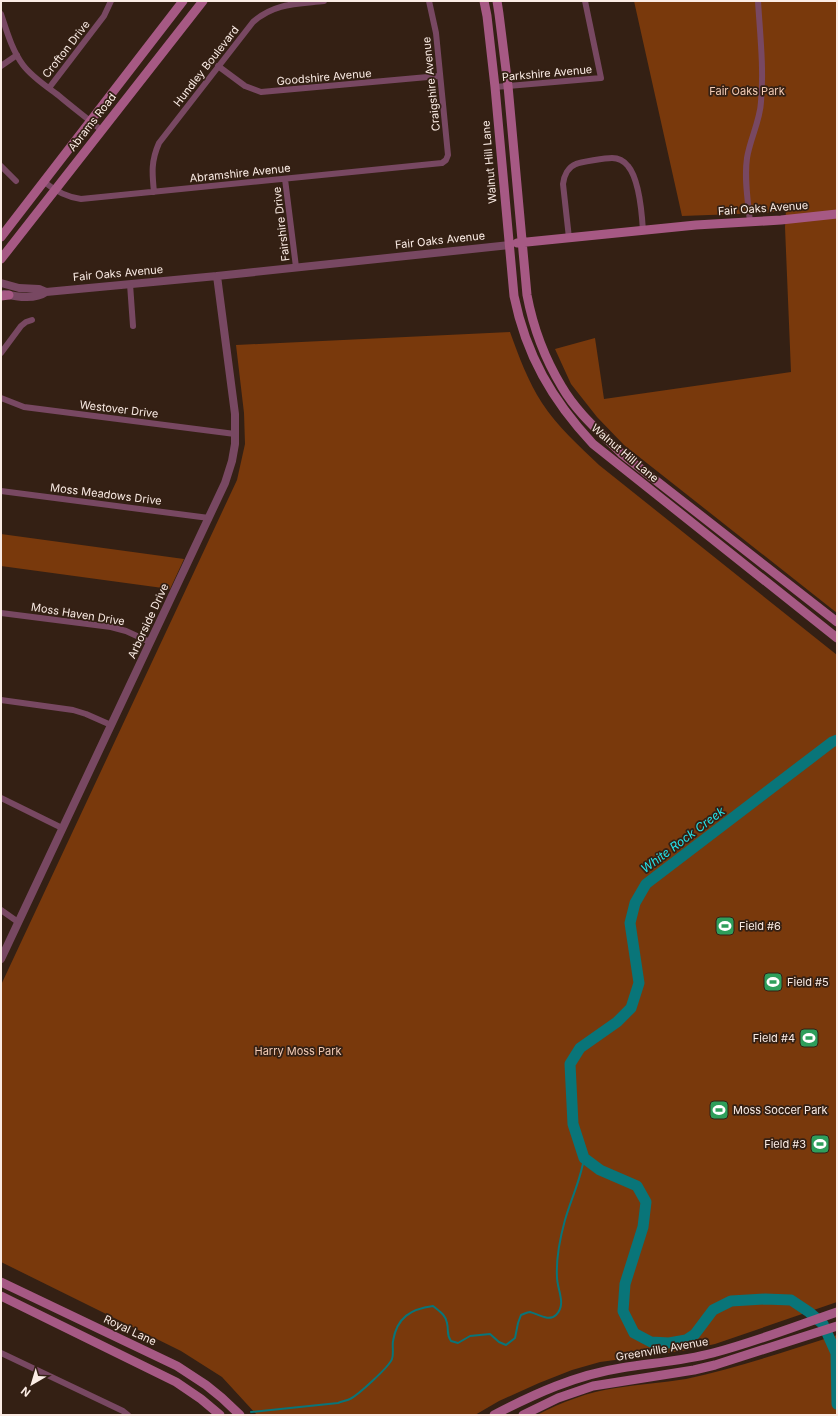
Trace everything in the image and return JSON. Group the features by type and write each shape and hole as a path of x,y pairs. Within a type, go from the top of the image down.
{"main road":[{"name":"Abrams Road","path":"1,237 183,1"},
{"name":"Abrams Road","path":"1,259 203,1"},
{"name":"Walnut Hill Lane","path":"484,1 487,16 514,296 519,318 535,363 542,377 568,416 593,444 837,638"},
{"name":"Walnut Hill Lane","path":"497,1 508,86 527,295 534,325 550,366 562,388 576,406 622,454 837,622"},
{"name":"Fair Oaks Avenue","path":"510,244 696,225 819,217 837,214"},
{"name":"Royal Lane","path":"1,1282 177,1366 206,1385 240,1415"},
{"path":"1,1296 176,1382 201,1399 220,1415"},
{"name":"Greenville Avenue","path":"494,1415 517,1402 590,1374 712,1353 775,1334 837,1312"},
{"path":"523,1415 558,1398 593,1386 694,1370 715,1365 837,1326"}],"street":[{"name":"Crofton Drive","path":"49,88 104,16 111,1"},
{"name":"Hundley Boulevard","path":"154,192 152,170 153,158 159,143 253,22 262,14 281,6 300,2 324,1"},
{"name":"Craigshire Avenue","path":"429,1 436,33 439,76 448,155 446,160 442,163"},
{"name":"Parkshire Avenue","path":"494,87 601,78 585,1"},
{"path":"750,222 746,173 747,158 761,103 762,83 758,1"},
{"path":"1,14 17,56 24,66 32,75 101,130"},
{"path":"1,66 17,56"},
{"name":"Goodshire Avenue","path":"218,66 245,86 261,92 439,76"},
{"path":"569,238 563,184 564,176 569,168 576,164 612,158 620,160 628,165 632,172 641,205 643,231"},
{"name":"Abramshire Avenue","path":"43,182 54,190 72,198 81,199 442,163"},
{"path":"1,166 16,181"},
{"name":"Fairshire Drive","path":"285,179 296,267"},
{"name":"Fair Oaks Avenue","path":"4,295 20,297 40,296 46,292 217,276 510,244"},
{"name":"Arborside Drive","path":"1,959 209,518 232,461 235,434 235,414 217,276"},
{"name":"Fair Oaks Avenue","path":"1,283 19,288 39,289 46,292"},
{"path":"130,284 133,326"},
{"path":"1,353 21,326 32,320"},
{"name":"Westover Drive","path":"1,398 24,407 235,434"},
{"name":"Moss Meadows Drive","path":"1,491 209,518"},
{"name":"Moss Haven Drive","path":"1,613 111,627 126,631 150,642"},
{"path":"1,700 73,710 111,725"},
{"path":"1,798 62,828"},
{"path":"1,910 18,922"},
{"path":"1,1353 123,1411 128,1415"}],"green space":[{"name":"Fair Oaks Park","path":"634,1 837,1 837,613 624,445 597,417 571,384 555,349 595,338 604,399 791,372 785,227 786,210 765,213 682,216"},
{"name":"Harry Moss Park","path":"510,332 524,369 537,395 554,420 576,443 599,465 837,655 837,1302 715,1344 682,1351 600,1362 572,1370 499,1401 475,1415 257,1415 222,1377 181,1351 1,1262 1,985 237,480 245,444 244,413 236,345"},
{"path":"1,534 184,559 170,589 1,566"},
{"path":"837,1335 837,1415 537,1415 566,1402 595,1392 669,1382 705,1375 762,1359"}],"waterway":[{"name":"White Rock Creek","path":"837,740 832,742 646,884 635,903 630,923 639,983 631,1008 617,1022 580,1048 570,1064 573,1124 584,1158 600,1170 637,1186 646,1202 643,1227 625,1284 623,1311 634,1333 651,1342 669,1343 686,1340 695,1334 713,1310 731,1301 765,1299 791,1300 823,1324 836,1353 837,1404"},
{"path":"251,1412 338,1403 350,1399 360,1392 390,1363 393,1357 393,1341 398,1326 406,1316 418,1309 433,1306 442,1313 448,1326 449,1339 458,1343 470,1336 490,1334 499,1342 506,1345 515,1338 521,1315 530,1312 547,1318 556,1315 561,1306 561,1297 557,1282 560,1241 565,1220 583,1166 584,1158"}],"place":[{"name":"Field #6","path":"725,926"},
{"name":"Field #5","path":"773,982"},
{"name":"Field #4","path":"809,1038"},
{"name":"Moss Soccer Park","path":"719,1110"},
{"name":"Field #3","path":"820,1144"}]}
